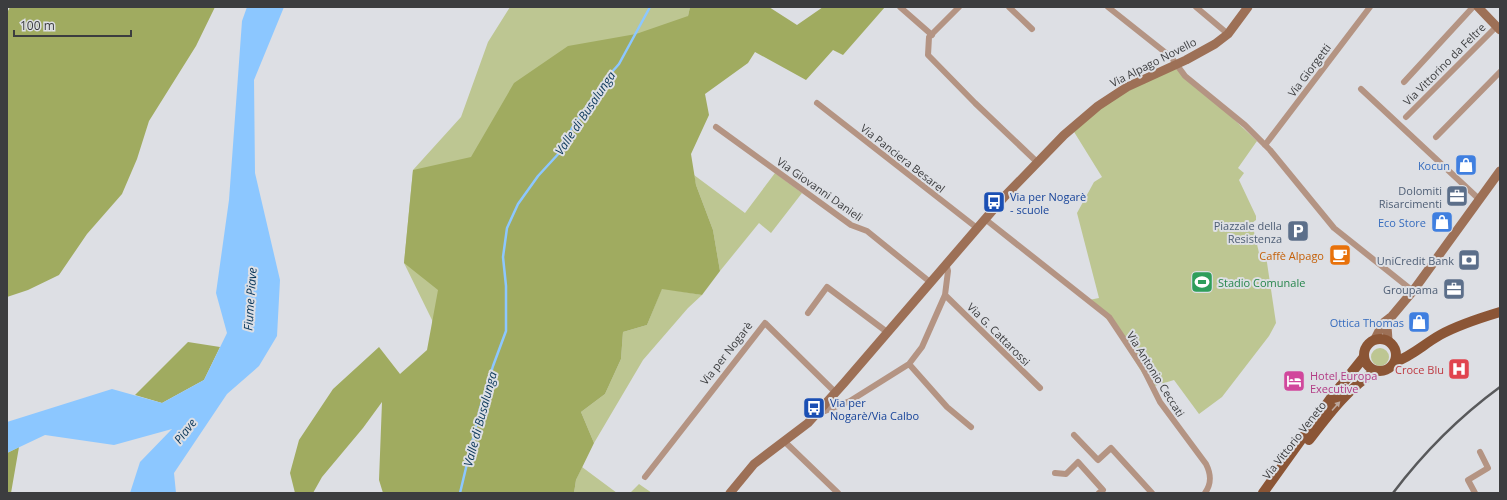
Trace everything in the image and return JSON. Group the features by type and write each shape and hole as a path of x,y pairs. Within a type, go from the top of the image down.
{"main road":[{"name":"Via Vittorio Veneto","path":"1267,493 1271,490 1329,413 1357,385 1376,371 1387,370 1395,362 1406,358 1440,335 1480,318 1500,312"},
{"path":"1375,339 1384,338 1388,340 1396,349 1404,350 1423,346"},
{"name":"Via Vittorio Veneto","path":"1263,493 1331,398 1364,357 1366,347 1375,339"},
{"path":"1395,362 1396,349"},
{"path":"1364,357 1368,366 1376,371"}],"street":[{"path":"900,7 932,35"},
{"path":"959,7 929,37 928,55 975,103 1038,162"},
{"path":"1009,7 1032,29"},
{"path":"1108,7 1171,57 1177,63 1185,76 1245,125 1265,145 1334,228 1413,291"},
{"path":"1196,7 1228,34"},
{"name":"Via Alpago Novello","path":"985,219 1005,196 1079,122 1112,96 1127,87 1215,44 1228,34 1248,7"},
{"name":"Via Giorgetti","path":"1265,145 1370,7"},
{"path":"1404,82 1473,7"},
{"path":"1478,7 1498,28"},
{"name":"Via Vittorino da Feltre","path":"1406,117 1498,28"},
{"path":"1436,137 1500,72"},
{"path":"1360,89 1480,200"},
{"name":"Via Panciera Besarel","path":"817,103 977,228"},
{"name":"Via Giovanni Danieli","path":"716,127 851,225 867,232 930,282"},
{"name":"Via Vittorio Veneto","path":"1375,339 1383,323 1392,316 1413,291 1500,171"},
{"path":"730,493 754,464 808,423 836,393 985,219"},
{"name":"Via Antonio Ceccati","path":"985,219 1109,317 1143,368 1160,402 1206,464 1210,472 1210,481 1206,492"},
{"path":"820,410 825,411 850,401 909,364 922,347 945,295 948,271 946,263"},
{"path":"808,313 827,286 888,332"},
{"name":"Via G. Cattarossi","path":"945,295 1040,388"},
{"name":"Via Vittorio Veneto","path":"1388,340 1387,326 1392,316"},
{"name":"Via per Nogarè","path":"645,477 765,323 836,393"},
{"path":"909,364 947,408 971,427"},
{"path":"1074,435 1098,460 1112,448 1152,493"},
{"path":"784,441 838,493"},
{"path":"1474,493 1468,480 1488,468 1480,452"},
{"path":"1054,473 1066,474 1078,462 1101,491"}],"green space":[{"path":"10,7 215,7 196,46 149,121 137,159 122,194 87,234 59,275 28,290 7,297 7,13"},
{"path":"510,7 690,7 688,16 440,407 432,320 404,263 413,170 461,117 488,42"},
{"path":"690,7 769,7 797,25 823,7 885,7 843,55 833,50 806,80 755,52 748,63 705,94 709,115 691,154 696,185 713,230 720,271 702,295 662,289 647,325 623,332 621,359 605,394 581,412 594,443 576,480 574,493 383,493 379,480 382,402 363,428 322,477 313,493 295,493 290,473 299,440 333,389 379,347 400,374 427,350 438,290 404,263 413,170 471,157 514,83 568,46 636,34 688,16"},
{"path":"1177,66 1257,141 1238,168 1244,173 1239,180 1256,216 1256,220 1252,223 1260,257 1266,256 1276,323 1269,336 1222,397 1199,414 1174,380 1151,387 1113,326 1089,300 1099,298 1077,213 1094,182 1102,177 1071,127 1108,101"},
{"path":"775,173 802,193 771,233 759,223 720,271 713,230 696,185 694,175 745,213"},
{"path":"662,288 702,295 688,308 643,360 594,443 581,412 605,394 621,359 623,332 647,325"},
{"path":"188,342 220,347 204,380 162,403 135,395"},
{"path":"1376,348 1384,348 1389,353 1387,364 1384,366 1376,366 1371,361 1371,353"},
{"path":"19,447 11,493 7,493 7,453"},
{"path":"582,467 617,493 574,493 576,480"},
{"path":"639,484 652,493 630,493"}],"water":[{"path":"247,7 284,7 254,80 255,173 280,280 277,336 259,366 227,394 174,473 176,493 130,493 140,462 172,429 114,445 45,435 7,453 7,422 112,389 162,403 204,380 227,333 216,293 229,200 242,21"}],"waterway":[{"name":"Valle di Busalunga","path":"460,493 481,405 506,331 506,286 503,257 507,228 518,204 538,176 561,151 572,128 604,81 619,64 650,7"}],"railway":[{"path":"1393,493 1417,463 1456,423 1500,387"}],"place":[{"name":"Kocun","path":"1466,165"},
{"name":"Dolomiti Risarcimenti","path":"1457,196"},
{"name":"Via per Nogarè - scuole","path":"994,202"},
{"name":"Eco Store","path":"1442,222"},
{"name":"Piazzale della Resistenza","path":"1298,231"},
{"name":"Caffè Alpago","path":"1340,255"},
{"name":"UniCredit Bank","path":"1469,260"},
{"name":"Stadio Comunale","path":"1202,282"},
{"name":"Groupama","path":"1454,289"},
{"name":"Ottica Thomas","path":"1419,322"},
{"name":"Croce Blu","path":"1459,369"},
{"name":"Hotel Europa Executive","path":"1294,381"},
{"name":"Via per Nogarè/Via Calbo","path":"814,408"}],"water label":[{"name":"Fiume Piave","path":"250,299"},
{"name":"Piave","path":"185,431"}]}
